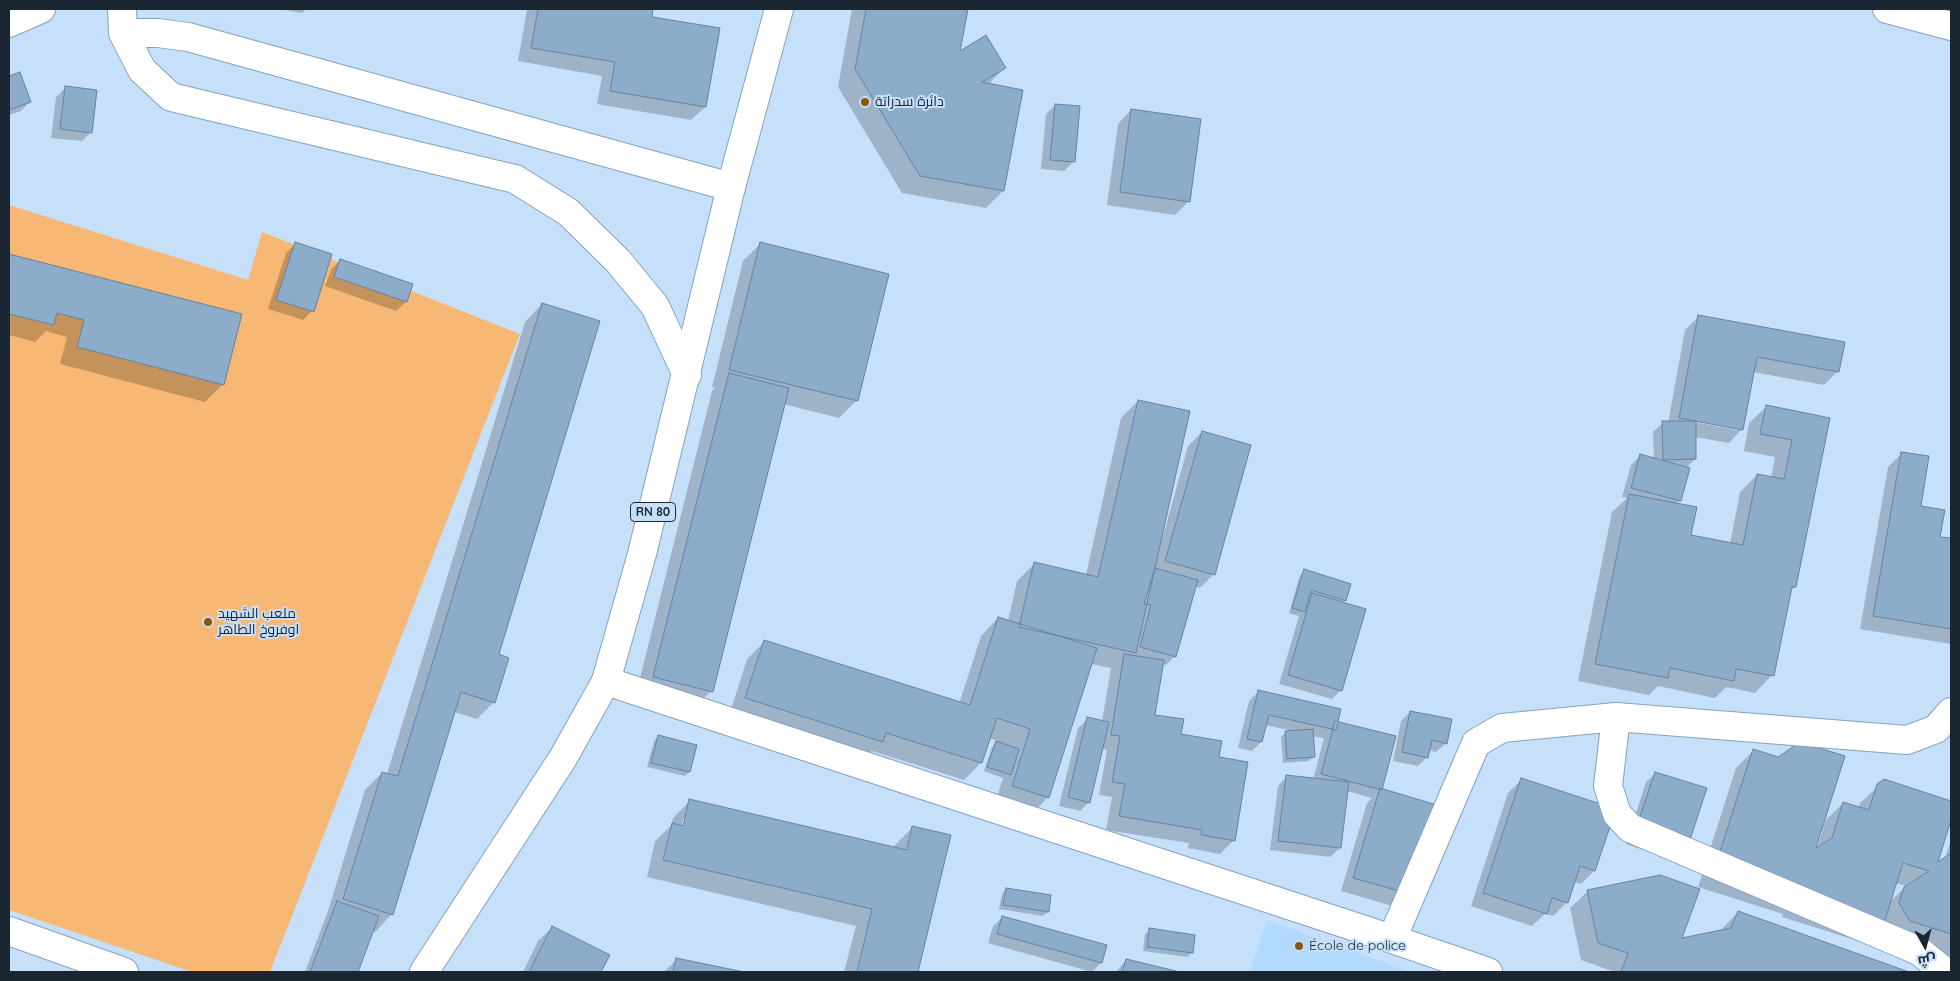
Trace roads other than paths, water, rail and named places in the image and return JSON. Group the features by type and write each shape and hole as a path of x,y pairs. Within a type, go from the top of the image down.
{"street":[{"path":"9,23 41,9"},
{"name":"RN 80","path":"424,972 563,758 606,681 642,554 731,188 778,9"},
{"path":"1887,9 1951,26"},
{"path":"122,21 158,33 188,37 731,188"},
{"path":"122,21 142,70 171,97 515,179 568,212 618,261 655,306 687,375"},
{"path":"606,681 1488,972"},
{"path":"1392,939 1476,743 1502,728 1616,717 1907,740 1936,729 1951,712"},
{"path":"1616,717 1608,786 1617,814 1630,828 1919,951 1945,972"},
{"path":"9,932 124,972"}],"place":[{"name":"دائرة سدراتة","path":"865,102"},
{"name":"ملعب الشهيد اوفروخ الطاهر","path":"208,622"},
{"name":"École de police","path":"1299,946"}]}
